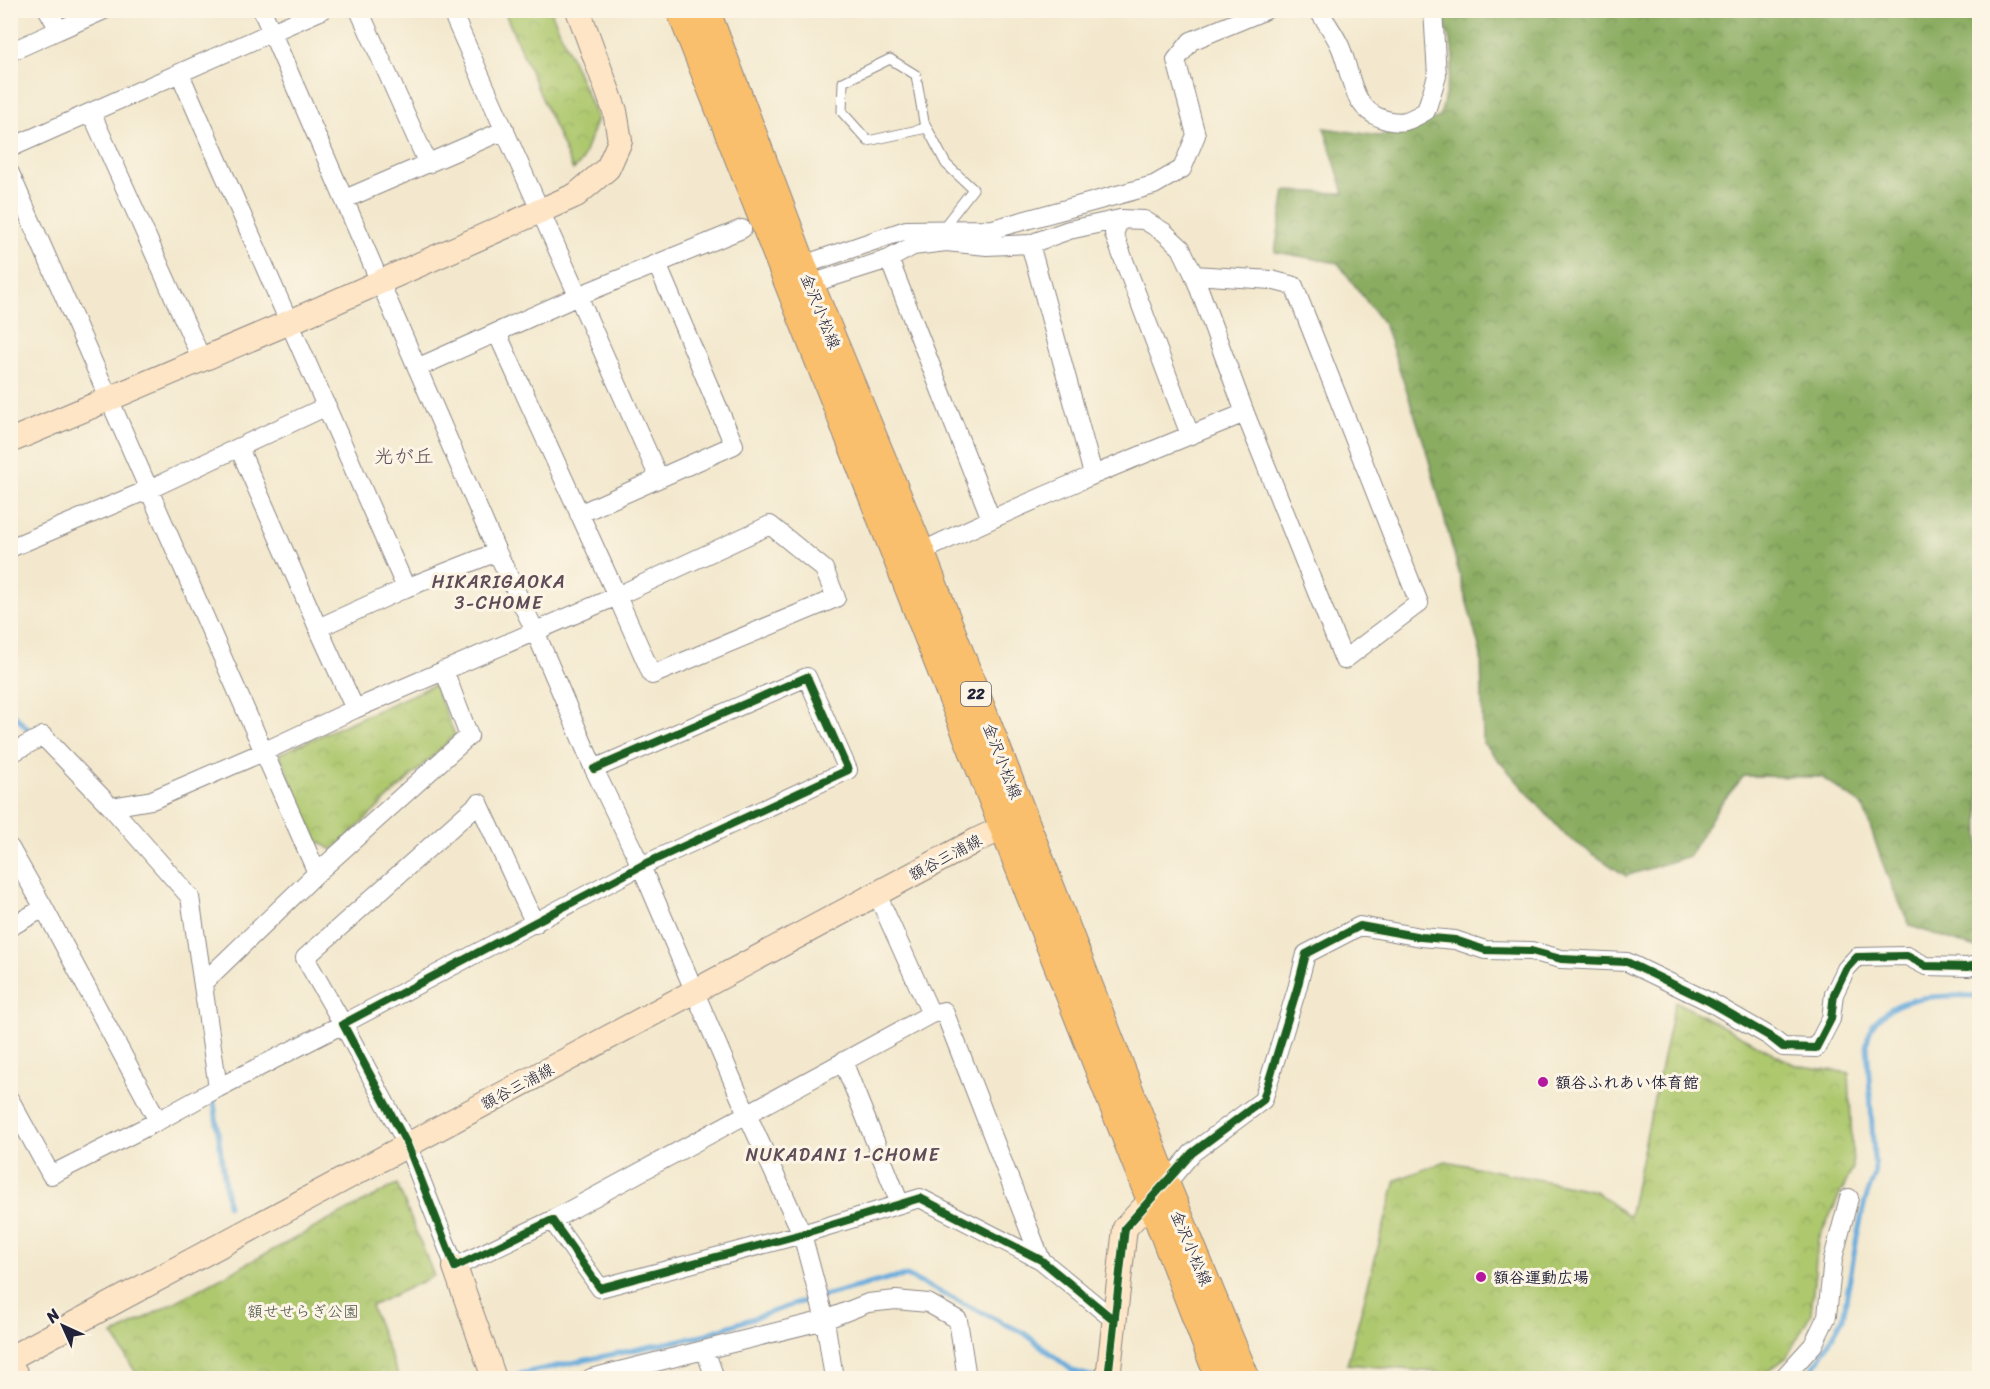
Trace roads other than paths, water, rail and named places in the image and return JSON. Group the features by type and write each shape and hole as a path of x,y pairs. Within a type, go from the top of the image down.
{"main road":[{"name":"金沢小松線","path":"680,10 1013,823 1158,1191 1219,1378"},
{"name":"金沢小松線","path":"706,10 806,274 921,552 1013,823"},
{"name":"金沢小松線","path":"1158,1191 1246,1378"}],"street":[{"path":"48,10 59,30"},
{"path":"10,52 104,10"},
{"path":"261,10 497,552 535,630 594,769 641,867 747,1114 802,1234 824,1315 834,1378"},
{"path":"10,147 322,10"},
{"path":"359,10 428,164"},
{"path":"451,10 660,478"},
{"path":"10,441 290,322 576,195 608,168 620,141 615,111 578,10"},
{"path":"806,274 906,230 993,229 1154,185 1182,169 1196,135 1176,60 1191,41 1266,10"},
{"path":"1318,10 1340,48 1353,91 1371,115 1396,123 1411,120 1426,111 1437,76 1432,10"},
{"path":"180,74 406,588"},
{"path":"91,112 202,360"},
{"path":"345,199 505,130"},
{"path":"10,173 317,873"},
{"path":"806,274 889,258 913,246 946,242 987,246 1030,244 1069,230 1120,219 1144,220 1164,232 1181,248 1194,275 1245,413 1344,660 1419,603 1294,286 1271,280 1194,275"},
{"path":"1120,219 1114,234 1190,435"},
{"path":"417,368 578,296 742,229"},
{"path":"1030,244 1093,474"},
{"path":"889,258 991,519"},
{"path":"579,514 734,445 657,264"},
{"path":"111,807 152,800 535,630 617,596 770,525 824,568 836,598 652,675 617,596 497,333"},
{"path":"10,548 150,489 327,406"},
{"path":"921,552 1093,474 1245,413"},
{"path":"239,448 355,709"},
{"path":"318,628 406,588 497,552"},
{"path":"203,983 317,873 470,736 444,670"},
{"path":"10,1100 51,1175 159,1121 641,867 848,770 807,677 594,769"},
{"path":"10,754 43,736 111,807 190,897 203,983 214,1090"},
{"path":"492,1374 455,1267 407,1144 305,958 479,802 535,924"},
{"name":"額谷三浦線","path":"10,1358 407,1144 1013,823"},
{"path":"10,848 159,1121"},
{"path":"877,894 931,1014"},
{"path":"10,927 44,908"},
{"path":"1109,1368 1125,1228 1192,1153 1263,1100 1306,954 1360,926 1421,937 1455,940 1485,950 1531,951 1561,959 1627,962 1710,1002 1784,1047 1816,1048 1832,1019 1834,994 1846,969 1857,957 1907,956 1926,966 1968,967 1980,964"},
{"path":"455,1267 552,1220 931,1014 944,1011 1041,1260"},
{"path":"843,1061 900,1204"},
{"path":"552,1220 600,1288 802,1234 920,1198 1041,1260 1114,1320"},
{"path":"1783,1378 1813,1345 1827,1316 1833,1259 1849,1198"},
{"path":"597,1378 705,1350 868,1303 896,1300 928,1303 958,1320 967,1378"},
{"path":"705,1350 715,1378"},
{"path":"10,1364 18,1378"}],"lane":[{"path":"927,128 868,141 842,112 843,82 890,59 916,75 927,128 946,164 973,189 942,229"}],"waterway":[{"path":"10,710 34,736"},
{"path":"1804,1378 1819,1360 1843,1318 1857,1237 1865,1201 1875,1174 1867,1043 1871,1029 1883,1015 1908,1001 1937,996 1980,996"},
{"path":"213,1095 228,1206"},
{"path":"500,1378 700,1336 801,1302 891,1278 907,1276 1024,1333 1073,1371 1097,1378"}],"place":[{"name":"額谷ふれあい体育館","path":"1543,1082"},
{"name":"額谷運動広場","path":"1481,1277"}],"district":[{"name":"光が丘","path":"404,456"},
{"name":"HIKARIGAOKA 3-CHOME","path":"499,592"},
{"name":"NUKADANI 1-CHOME","path":"843,1155"}],"park label":[{"name":"額せせらぎ公園","path":"303,1311"}]}
